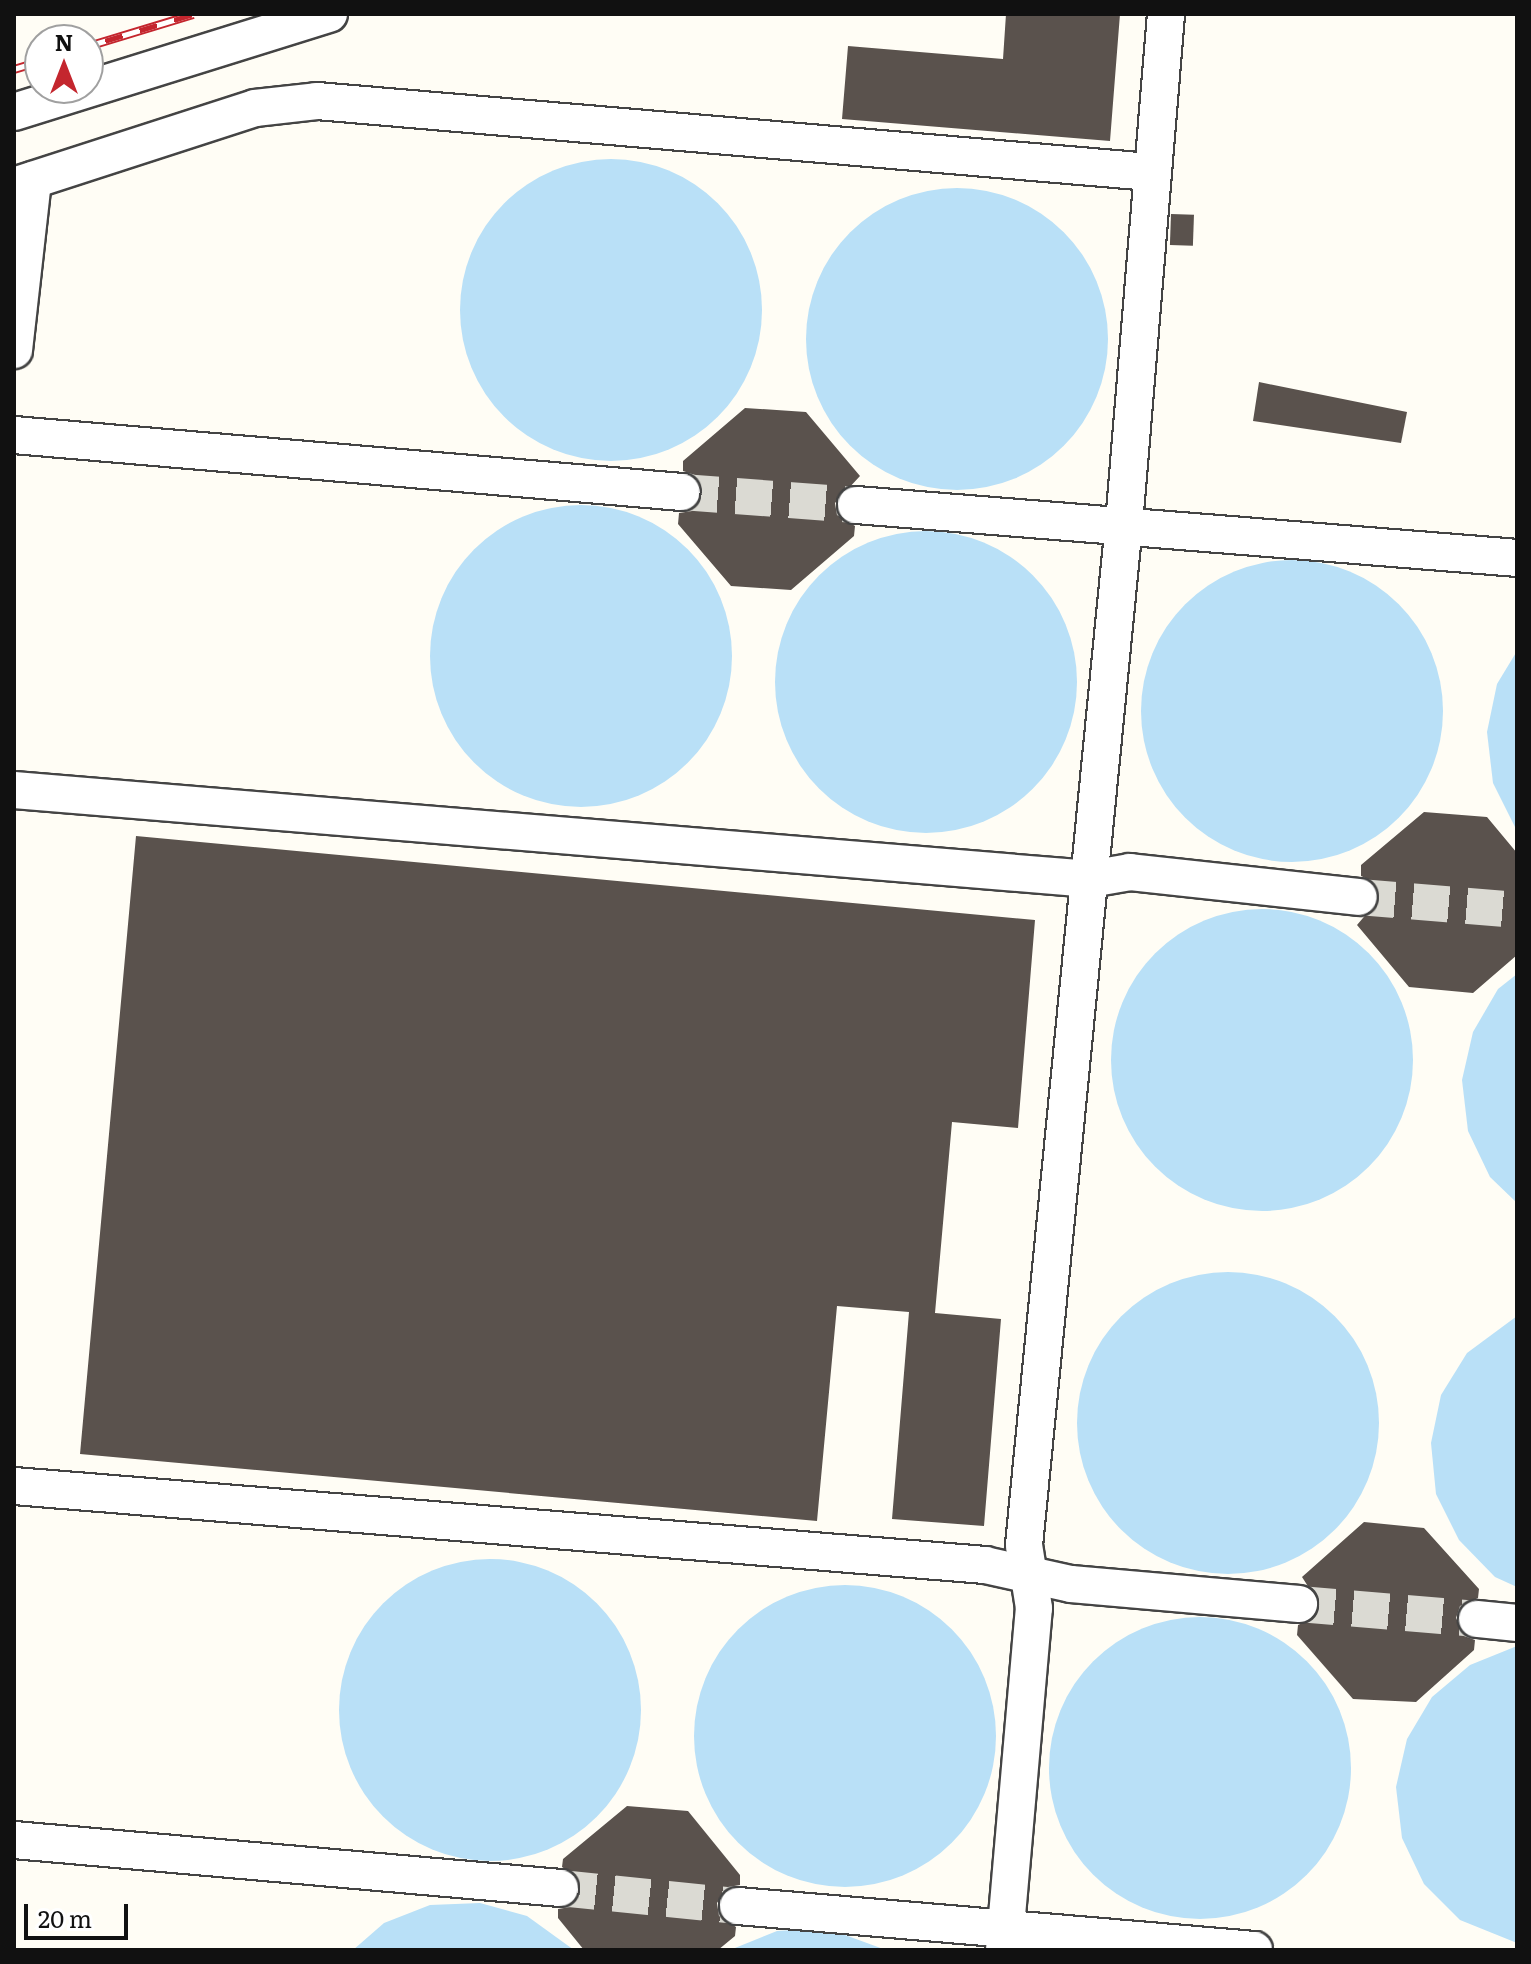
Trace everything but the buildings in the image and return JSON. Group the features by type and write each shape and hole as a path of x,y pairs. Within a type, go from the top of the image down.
{"street":[{"path":"14,112 329,14"},
{"path":"1005,1939 1034,1608 1024,1545 1124,524 1150,172 1166,14"},
{"path":"14,350 24,183 255,108 317,101 1150,172"},
{"path":"14,435 682,492"},
{"path":"856,505 1124,524 1517,558"},
{"path":"14,790 1090,879 1130,872 1359,897"},
{"path":"14,1486 1028,1573 1071,1584 1299,1604"},
{"path":"1477,1619 1517,1623"},
{"path":"14,1840 560,1888"},
{"path":"738,1906 1005,1939 1254,1950"}],"water":[{"path":"596,159 626,159 655,165 682,176 707,193 728,214 745,239 756,266 762,310 760,340 751,368 737,394 718,417 695,436 669,450 641,459 596,461 567,455 540,444 515,427 494,406 477,381 466,354 460,325 460,295 466,266 477,239 494,214 515,193 540,176 567,165"},
{"path":"942,188 972,188 1001,194 1028,205 1053,222 1074,243 1091,268 1102,295 1108,339 1106,369 1097,397 1083,423 1064,446 1041,465 1015,479 987,488 942,490 913,484 886,473 861,456 840,435 823,410 812,383 806,354 806,324 812,295 823,268 840,243 861,222 886,205 913,194"},
{"path":"566,505 596,505 625,511 652,522 677,539 698,560 715,585 726,612 732,671 721,714 707,740 688,763 665,782 639,796 596,807 566,807 537,801 510,790 485,773 464,752 447,727 436,700 430,671 430,641 436,612 447,585 464,560 485,539 510,522 537,511"},
{"path":"911,531 941,531 970,537 997,548 1022,565 1043,586 1060,611 1071,638 1077,682 1075,712 1066,740 1052,766 1033,789 1010,808 984,822 956,831 911,833 882,827 855,816 830,799 809,778 792,753 781,726 775,697 775,667 781,638 792,611 809,586 830,565 855,548 882,537"},
{"path":"1277,560 1307,560 1350,571 1376,585 1409,615 1437,667 1443,726 1432,769 1418,795 1399,818 1376,837 1350,851 1307,862 1277,862 1234,851 1208,837 1175,807 1147,755 1141,726 1141,696 1152,653 1166,627 1196,594 1248,566"},
{"path":"1517,651 1517,831 1493,783 1487,732 1497,684"},
{"path":"1247,909 1277,909 1306,915 1333,926 1358,943 1379,964 1396,989 1407,1016 1413,1075 1402,1118 1388,1144 1369,1167 1346,1186 1320,1200 1277,1211 1247,1211 1218,1205 1191,1194 1166,1177 1145,1156 1128,1131 1117,1104 1111,1075 1111,1045 1117,1016 1128,989 1145,964 1166,943 1191,926 1218,915"},
{"path":"1517,974 1517,1203 1490,1177 1468,1131 1462,1080 1473,1032 1498,989"},
{"path":"1213,1272 1243,1272 1272,1278 1299,1289 1324,1306 1345,1327 1362,1352 1373,1379 1379,1438 1368,1481 1354,1507 1335,1530 1312,1549 1286,1563 1243,1574 1213,1574 1184,1568 1157,1557 1132,1540 1111,1519 1094,1494 1083,1467 1077,1438 1077,1408 1083,1379 1094,1352 1111,1327 1132,1306 1157,1289 1184,1278"},
{"path":"1517,1316 1517,1587 1495,1577 1459,1540 1436,1494 1431,1443 1441,1395 1467,1353"},
{"path":"475,1559 505,1559 534,1565 561,1576 586,1593 607,1614 624,1639 635,1666 641,1710 639,1740 630,1768 616,1794 597,1817 574,1836 548,1850 520,1859 475,1861 446,1855 419,1844 394,1827 373,1806 356,1781 345,1754 339,1725 339,1695 345,1666 356,1639 373,1614 394,1593 419,1576 446,1565"},
{"path":"830,1585 860,1585 903,1596 929,1610 962,1640 990,1692 996,1751 985,1794 971,1820 952,1843 929,1862 903,1876 860,1887 830,1887 787,1876 761,1862 728,1832 700,1780 694,1751 694,1721 705,1678 719,1652 749,1619 801,1591"},
{"path":"1185,1617 1215,1617 1244,1623 1271,1634 1296,1651 1317,1672 1334,1697 1345,1724 1351,1783 1340,1826 1326,1852 1307,1875 1284,1894 1258,1908 1215,1919 1185,1919 1156,1913 1129,1902 1104,1885 1083,1864 1066,1839 1055,1812 1049,1783 1049,1753 1055,1724 1066,1697 1083,1672 1104,1651 1129,1634 1156,1623"},
{"path":"1517,1646 1517,1943 1460,1920 1424,1884 1402,1838 1396,1787 1407,1739 1432,1697 1470,1665"},
{"path":"480,1903 527,1916 574,1950 353,1950 384,1923 430,1905"},
{"path":"826,1928 886,1950 730,1950 777,1931"}],"tunnel":[{"path":"682,492 856,505"},
{"path":"1359,897 1517,910"},
{"path":"1299,1604 1477,1619"},
{"path":"560,1888 738,1906"}],"railway":[{"path":"104,41 193,14"},
{"path":"14,69 24,66"}]}
